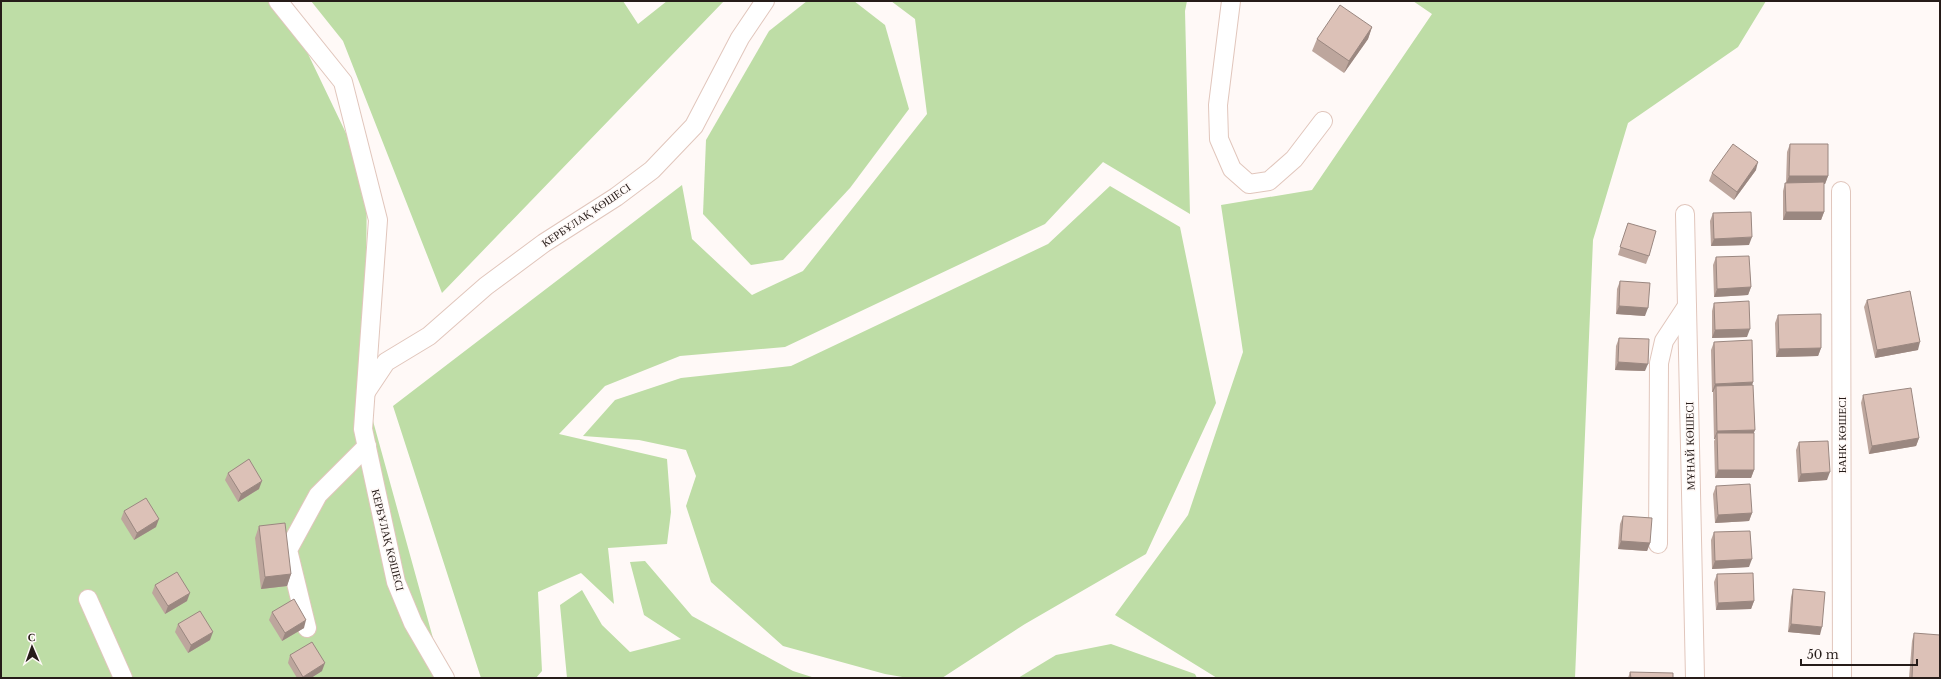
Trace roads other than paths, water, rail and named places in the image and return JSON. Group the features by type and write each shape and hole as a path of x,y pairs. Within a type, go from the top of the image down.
{"street":[{"name":"КЕРБҰЛАҚ КӨШЕСІ","path":"278,1 343,82 378,220 365,392 364,429 396,582 413,623 445,678"},
{"name":"КЕРБҰЛАҚ КӨШЕСІ","path":"365,392 386,362 430,336 486,286 544,242 616,197 652,170 694,126 740,38 765,1"},
{"path":"1231,1 1218,105 1219,140 1232,169 1249,184 1269,181 1294,159 1323,121"},
{"name":"БАНК КӨШЕСІ","path":"1842,191 1842,678"},
{"name":"МҰНАЙ КӨШЕСІ","path":"1685,214 1695,678"},
{"path":"1658,544 1659,363 1664,341 1687,306"},
{"path":"307,628 288,550 318,495 367,446"},
{"path":"88,599 123,678"}]}
